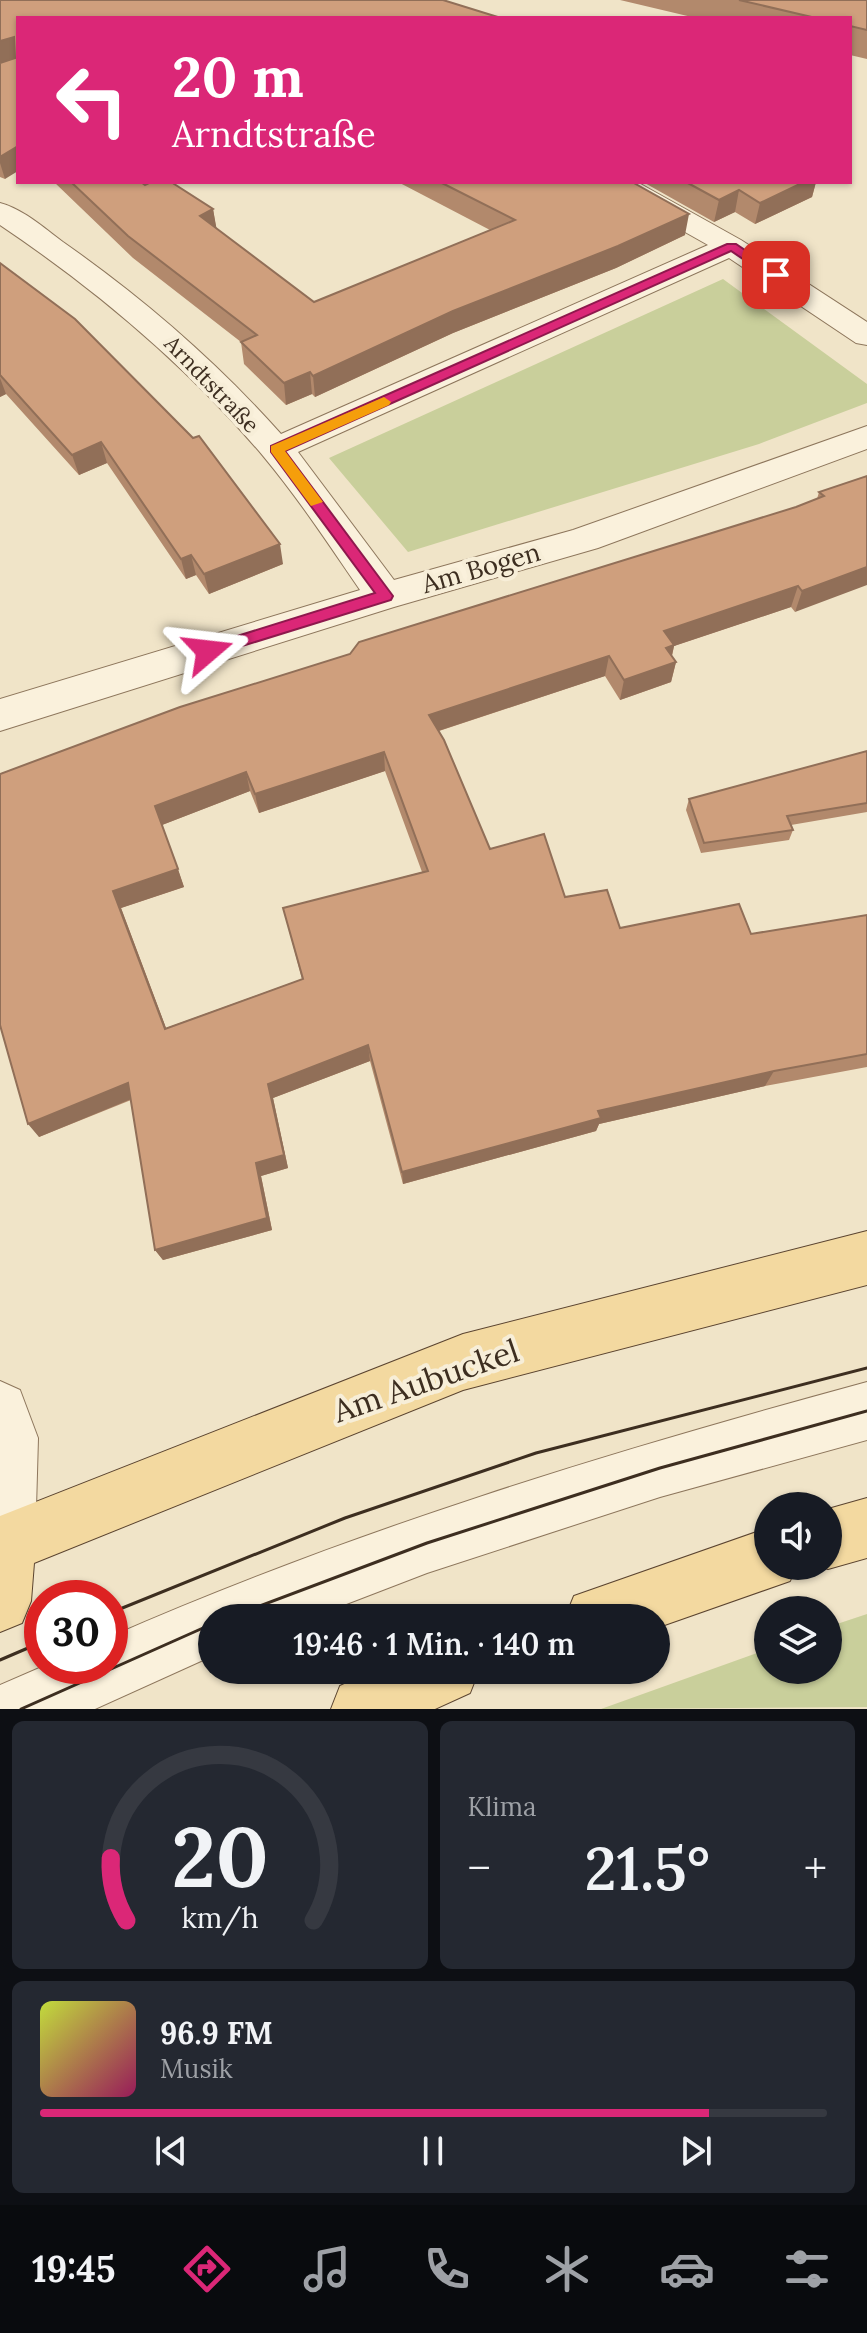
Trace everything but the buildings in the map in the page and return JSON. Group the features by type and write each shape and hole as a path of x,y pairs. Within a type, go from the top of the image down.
{"main road":[{"name":"Am Aubuckel","path":"2,1564 463,1362 867,1258"},
{"path":"842,1535 867,1528"},
{"path":"637,1604 754,1564"},
{"path":"363,1709 417,1684"}],"street":[{"path":"621,184 731,246 867,336"},
{"name":"Arndtstraße","path":"0,212 77,262 169,338 276,449 385,596"},
{"path":"276,449 731,246"},
{"name":"Am Bogen","path":"0,715 385,596 585,539 867,437"},
{"path":"0,1410 9,1438 2,1564"},
{"path":"265,1604 427,1543 660,1468 867,1411"},
{"path":"21,1709 198,1630"}],"green space":[{"path":"723,279 867,384 867,403 759,444 408,552 329,458"},
{"path":"867,1614 867,1707 601,1709 754,1654 754,1684 842,1684 842,1622"}],"tram line":[{"path":"128,1606 345,1518 536,1453 867,1368"},
{"path":"265,1604 427,1543 660,1468 867,1411"},
{"path":"21,1709 198,1630"},
{"path":"0,1660 24,1650"}],"slow traffic":[{"path":"316,502 276,449 384,402"}],"route":[{"path":"208,651 385,596 276,449 731,246 776,275"}]}
